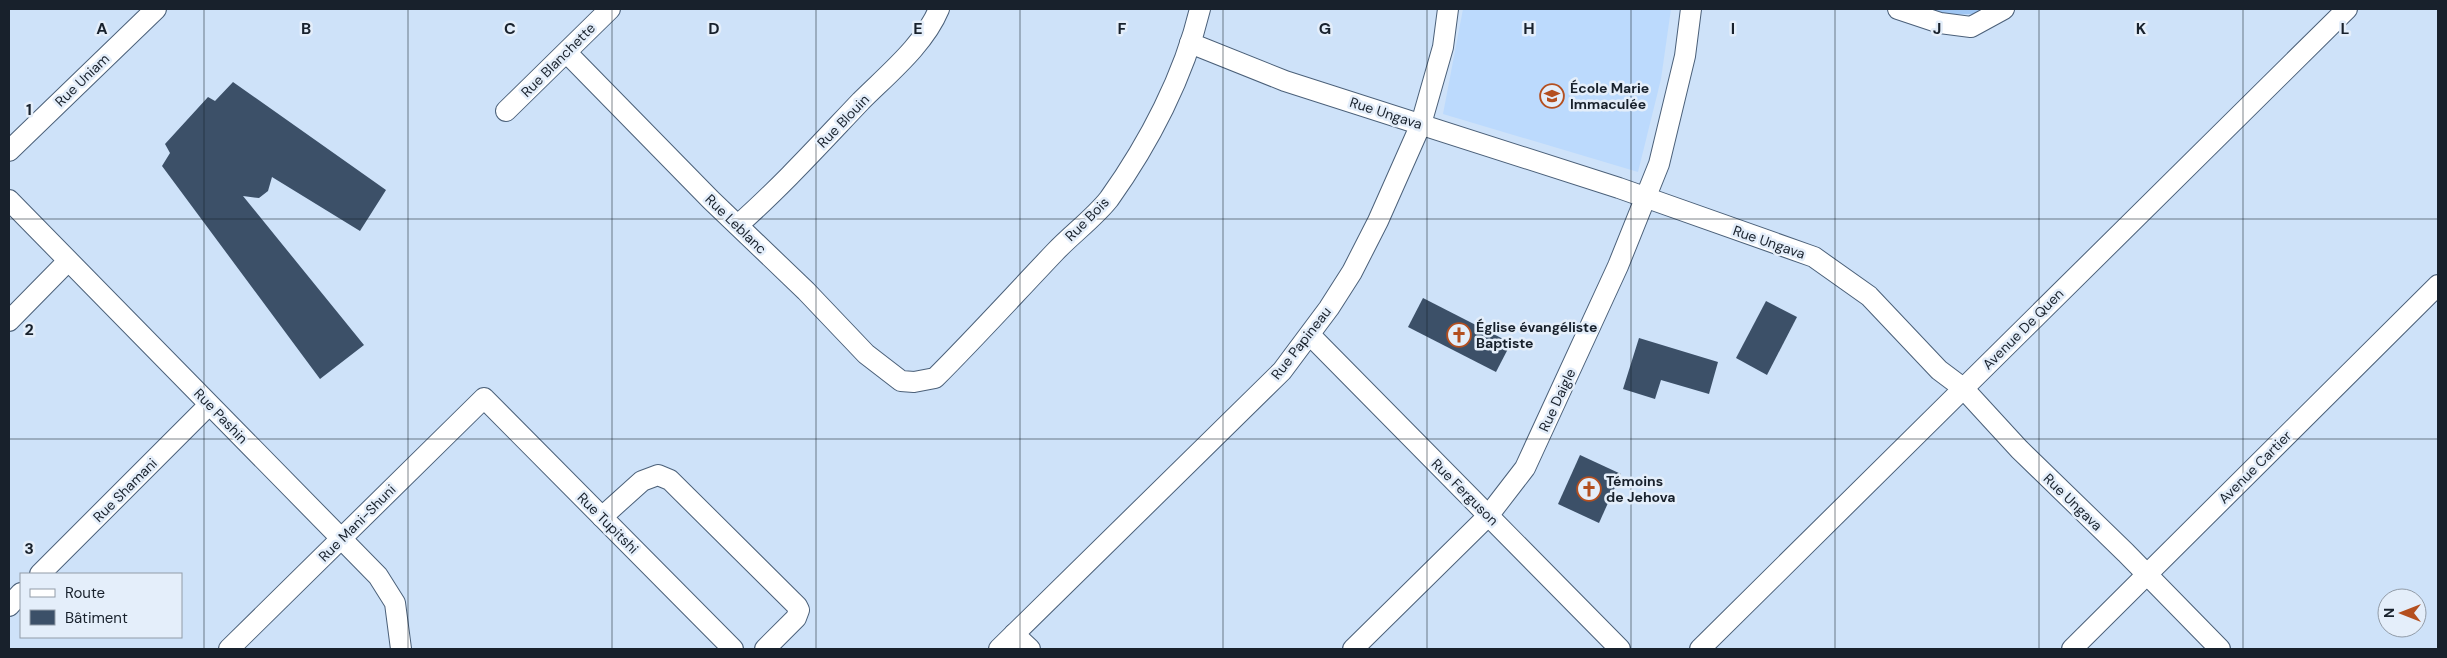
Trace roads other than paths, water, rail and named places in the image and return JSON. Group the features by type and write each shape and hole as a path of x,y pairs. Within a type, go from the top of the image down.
{"street":[{"name":"Rue Uniam","path":"9,151 156,9"},
{"name":"Rue Blanchette","path":"506,111 610,9"},
{"name":"Rue Blouin","path":"738,225 782,186 906,56 933,23 939,9"},
{"name":"Rue Bois","path":"914,382 935,378 1061,246 1107,201 1138,155 1156,121 1190,43 1200,9"},
{"name":"Rue Papineau","path":"999,649 1282,371 1310,335 1352,272 1378,221 1421,124 1443,47 1448,9"},
{"name":"Rue Daigle","path":"1354,649 1488,516 1529,460 1618,266 1659,164 1685,56 1691,9"},
{"path":"1898,9 1940,16 1971,27 2004,9"},
{"name":"Avenue De Quen","path":"1700,649 2347,9"},
{"name":"Rue Ungava","path":"1190,43 1285,81 1645,197 1814,257 1870,296 1939,370 1963,388 2019,449 2220,649"},
{"name":"Rue Leblanc","path":"566,53 711,200 806,291 866,354 901,381 914,382"},
{"name":"Rue Pashin","path":"9,200 378,576 395,603 401,649"},
{"path":"9,321 68,261"},
{"name":"Avenue Cartier","path":"2072,649 2438,285"},
{"name":"Rue Ferguson","path":"1310,335 1620,649"},
{"name":"Rue Tupitshi","path":"484,398 733,649"},
{"name":"Rue Mani-Shuni","path":"229,649 484,398"},
{"name":"Rue Shamani","path":"41,573 210,405"},
{"path":"602,517 642,481 658,475 670,480 797,606 799,610 796,618 765,649"},
{"path":"9,606 20,594"},
{"path":"1014,634 1030,649"}],"place":[{"name":"École Marie Immaculée","path":"1552,96"},
{"name":"Église évangéliste Baptiste","path":"1459,335"},
{"name":"Témoins de Jehova","path":"1589,489"}]}
